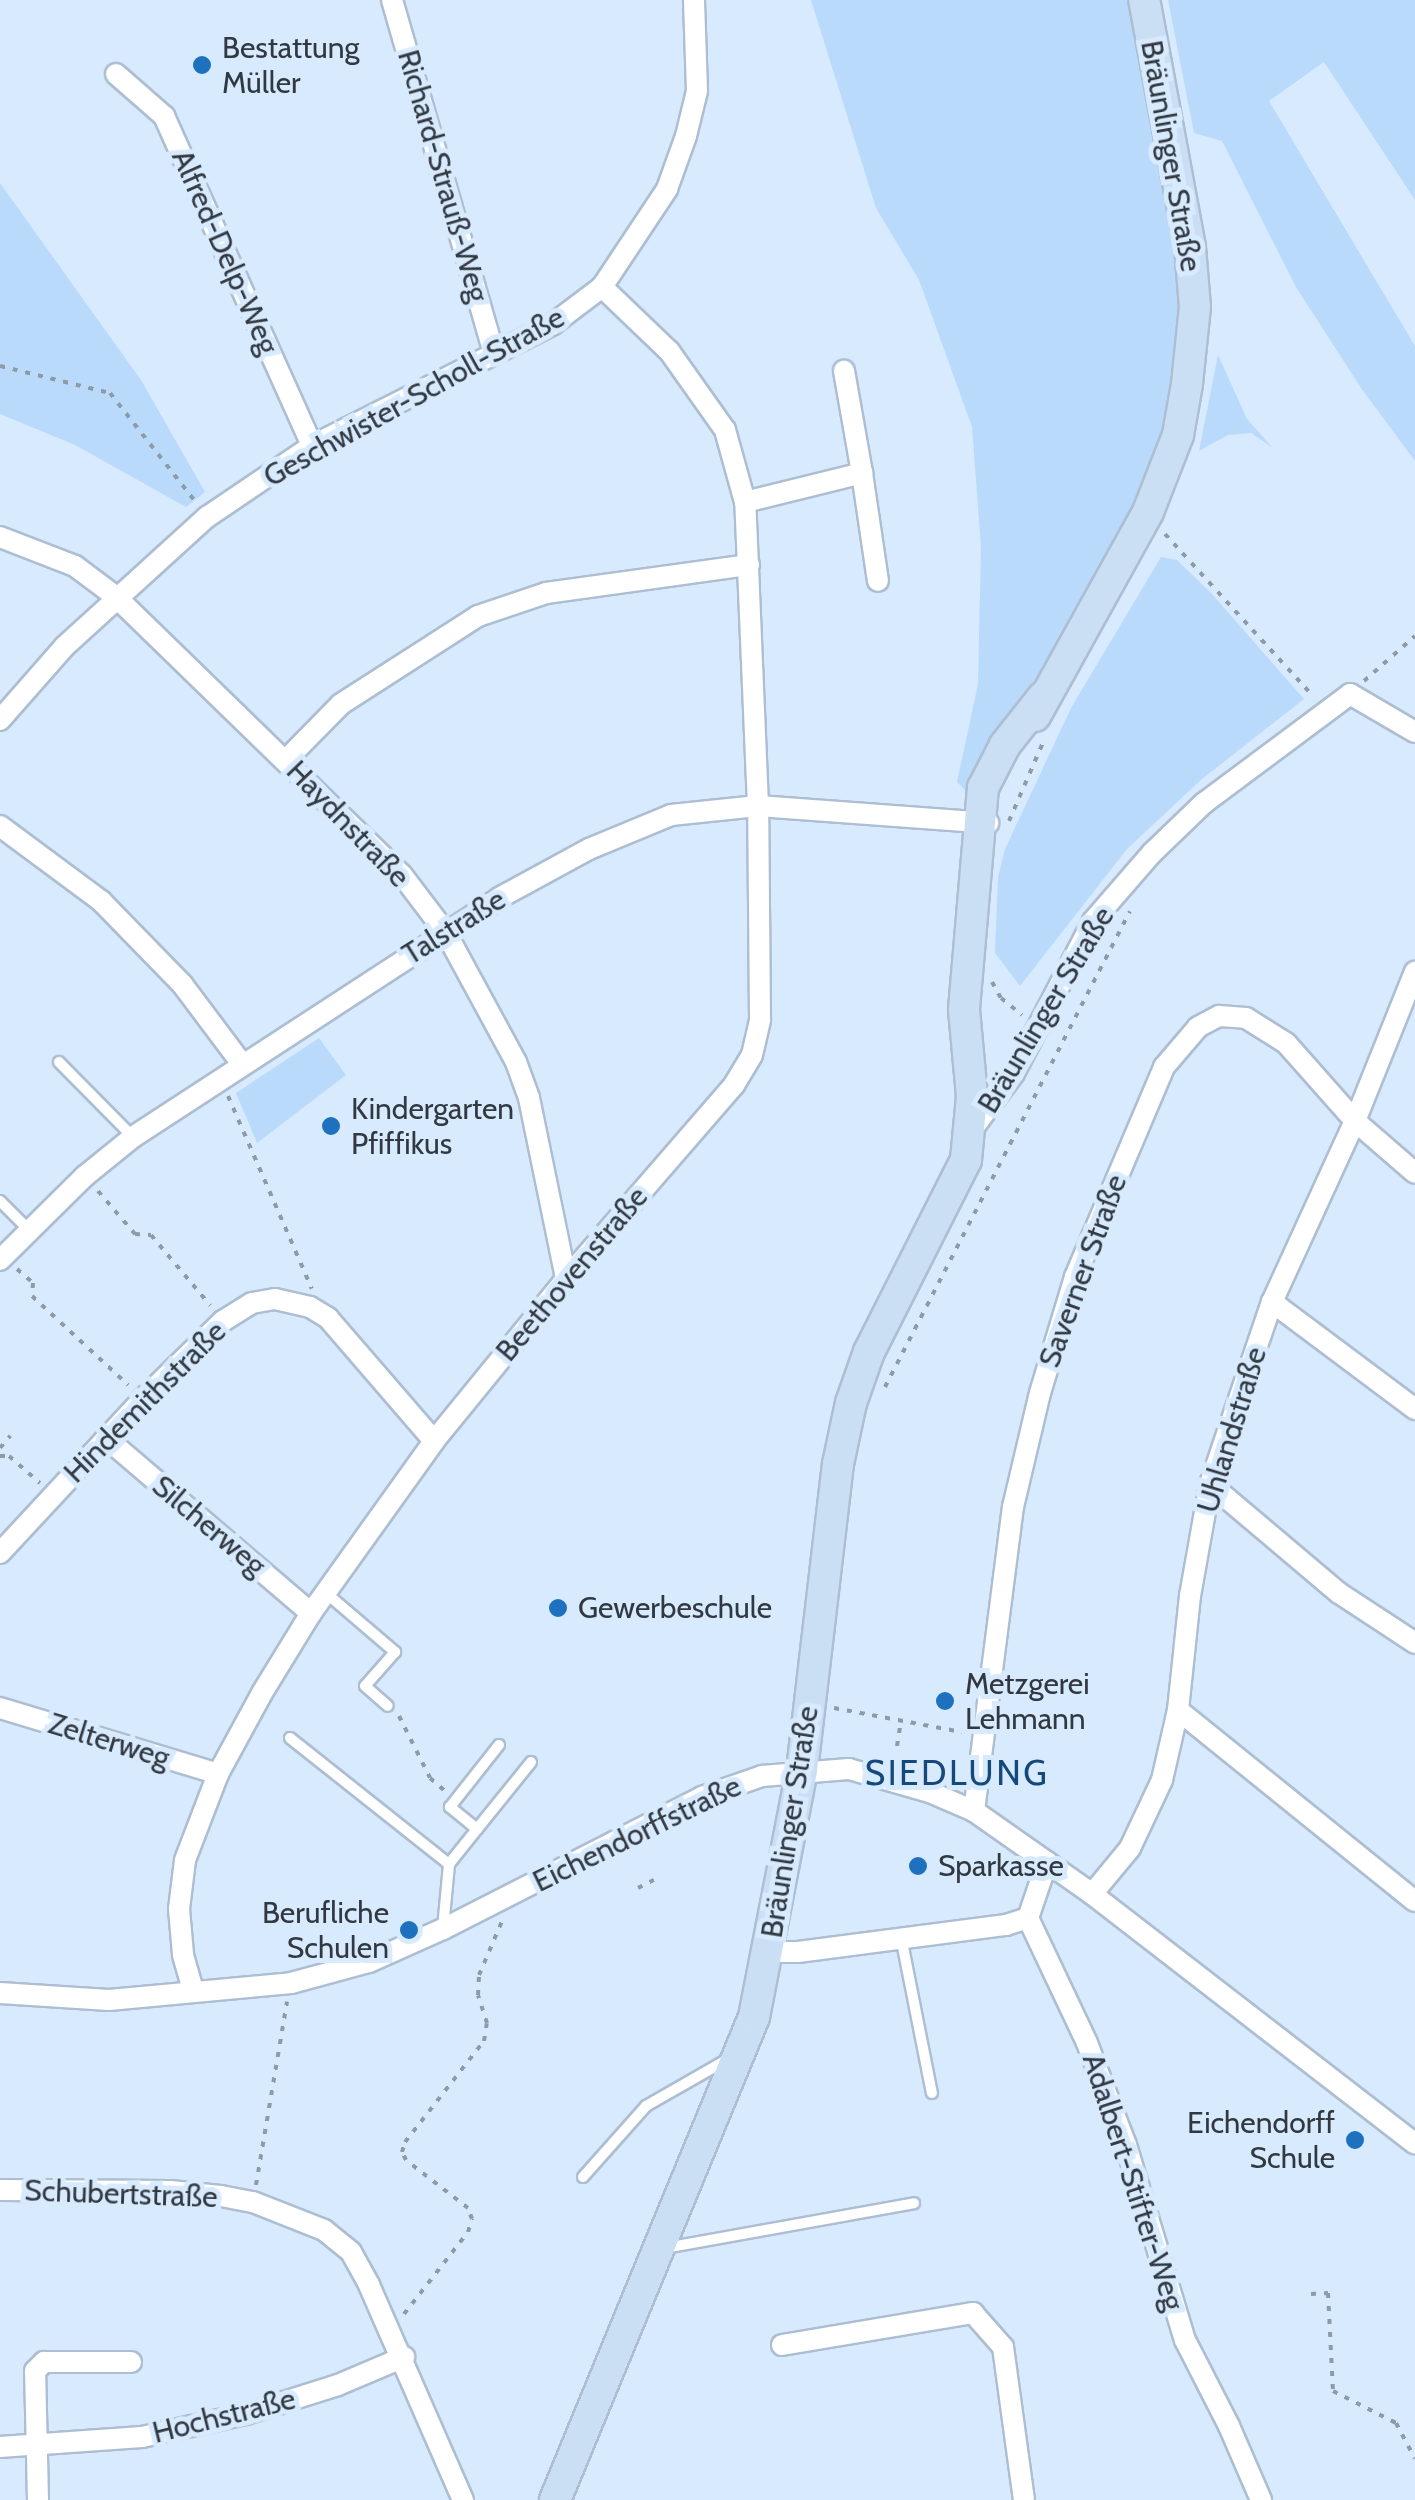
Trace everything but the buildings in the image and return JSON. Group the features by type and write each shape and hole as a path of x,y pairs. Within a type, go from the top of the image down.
{"main road":[{"name":"Bräunlinger Straße","path":"555,2500 742,2052 769,1952 802,1770 838,1464 851,1403 869,1352 966,1160 972,1096 964,1009 977,873 992,822 1044,698 1148,512 1178,435 1195,308 1190,248 1144,0"}],"street":[{"name":"Richard-Strauß-Weg","path":"392,0 494,353"},
{"name":"Geschwister-Scholl-Straße","path":"0,720 115,596 208,517 312,446 553,324 602,287 667,189 686,136 697,91 694,0"},
{"name":"Alfred-Delp-Weg","path":"116,74 164,116 312,446"},
{"name":"Beethovenstraße","path":"193,1990 183,1954 179,1909 184,1860 218,1774 312,1613 434,1442 566,1279 734,1085 752,1055 760,1019 758,806 745,502 725,430 669,352 602,287"},
{"path":"844,372 878,580"},
{"path":"745,502 862,473"},
{"name":"Haydnstraße","path":"0,537 74,566 115,596 402,876 446,932 516,1062 529,1098 566,1279"},
{"path":"286,760 341,704 478,616 546,593 749,565"},
{"path":"1350,694 1415,732"},
{"name":"Bräunlinger Straße","path":"970,1132 1014,1073 1093,922 1152,853 1204,804 1350,694"},
{"name":"Talstraße","path":"2,1258 85,1176 133,1137 446,932 588,848 671,815 758,806 992,822"},
{"path":"0,826 101,902 182,984 242,1064"},
{"name":"Uhlandstraße","path":"1092,1894 1130,1848 1162,1780 1178,1710 1190,1596 1210,1484 1272,1302 1355,1121 1415,972"},
{"name":"Saverner Straße","path":"974,1811 1012,1507 1040,1393 1075,1277 1164,1067 1198,1026 1219,1016 1246,1018 1286,1043 1355,1121 1415,1172"},
{"name":"Hindemithstraße","path":"0,1553 143,1398 223,1321 252,1303 275,1299 310,1306"},
{"path":"1272,1302 1415,1410"},
{"path":"310,1306 328,1318 434,1442"},
{"name":"Silcherweg","path":"106,1438 312,1613"},
{"path":"1210,1484 1339,1594 1415,1642"},
{"name":"Zelterweg","path":"0,1708 218,1774"},
{"path":"1178,1710 1415,1900"},
{"name":"Eichendorffstraße","path":"0,1993 109,2000 290,1983 369,1962 444,1929 702,1797 762,1776 849,1769 974,1811 1092,1894 1415,2144"},
{"path":"769,1952 798,1952 1006,1925 1028,1918 1047,1862"},
{"name":"Adalbert-Stifter-Weg","path":"1028,1918 1087,2043 1126,2145 1185,2340 1230,2426 1260,2500"},
{"name":"Schubertstraße","path":"0,2190 170,2191 253,2202 303,2218 351,2252 404,2357 463,2500"},
{"path":"782,2345 973,2313 1004,2347 1024,2500"},
{"name":"Hochstraße","path":"0,2447 142,2437 246,2414 338,2385 404,2357"},
{"path":"38,2500 36,2371 44,2362 131,2362"}],"lane":[{"path":"59,1062 133,1137"},
{"path":"0,1201 28,1229"},
{"path":"326,1592 395,1652 365,1686 388,1706"},
{"path":"290,1738 449,1864"},
{"path":"477,1829 450,1807 499,1746"},
{"path":"444,1929 449,1864 530,1762"},
{"path":"901,1936 932,2093"},
{"path":"584,2176 646,2106 742,2052"},
{"path":"659,2249 914,2203"}],"path":[{"path":"0,366 110,393 208,517"},
{"path":"1162,531 1326,710"},
{"path":"1350,694 1415,636"},
{"path":"992,822 1022,786"},
{"path":"882,1394 1134,903"},
{"path":"988,976 1001,998 1064,1041"},
{"path":"220,1078 313,1290 310,1306"},
{"path":"85,1176 128,1228 142,1237 151,1235 223,1321"},
{"path":"2,1258 33,1284 32,1296 143,1398"},
{"path":"0,1448 10,1436"},
{"path":"0,1456 9,1456 24,1469"},
{"path":"824,1706 985,1736"},
{"path":"406,1721 430,1778"},
{"path":"897,1746 901,1722"},
{"path":"638,1888 654,1880"},
{"path":"391,2330 468,2232 472,2219 468,2208 406,2160 402,2152 405,2142 484,2041 486,2022 478,1996 479,1975 514,1894"},
{"path":"253,2202 290,1983"},
{"path":"1311,2294 1328,2292 1333,2391 1396,2422 1415,2458"}],"shaded area":[{"path":"811,0 1133,0 1187,316 1162,453 1052,662 966,791 957,782 978,684 981,547 972,427 919,280 876,208"},
{"path":"1168,0 1415,0 1415,200 1324,62 1269,101 1415,346 1415,461 1361,388 1296,287 1222,141 1194,133"},
{"path":"0,183 141,380 205,492 186,507 75,445 0,414"},
{"path":"1218,355 1247,419 1273,448 1251,433 1228,435 1199,451"},
{"path":"1161,557 1177,560 1212,594 1304,699 1202,779 1127,849 1020,986 995,953 998,877 1005,849 1071,708"},
{"path":"319,1038 346,1075 257,1143 236,1093"}],"place":[{"name":"Bestattung Müller","path":"202,65"},
{"name":"Kindergarten Pfiffikus","path":"331,1126"},
{"name":"Gewerbeschule","path":"558,1608"},
{"name":"Metzgerei Lehmann","path":"945,1701"},
{"name":"Sparkasse","path":"918,1866"},
{"name":"Berufliche Schulen","path":"409,1930"},
{"name":"Eichendorff Schule","path":"1355,2140"}],"district":[{"name":"SIEDLUNG","path":"957,1773"}]}
